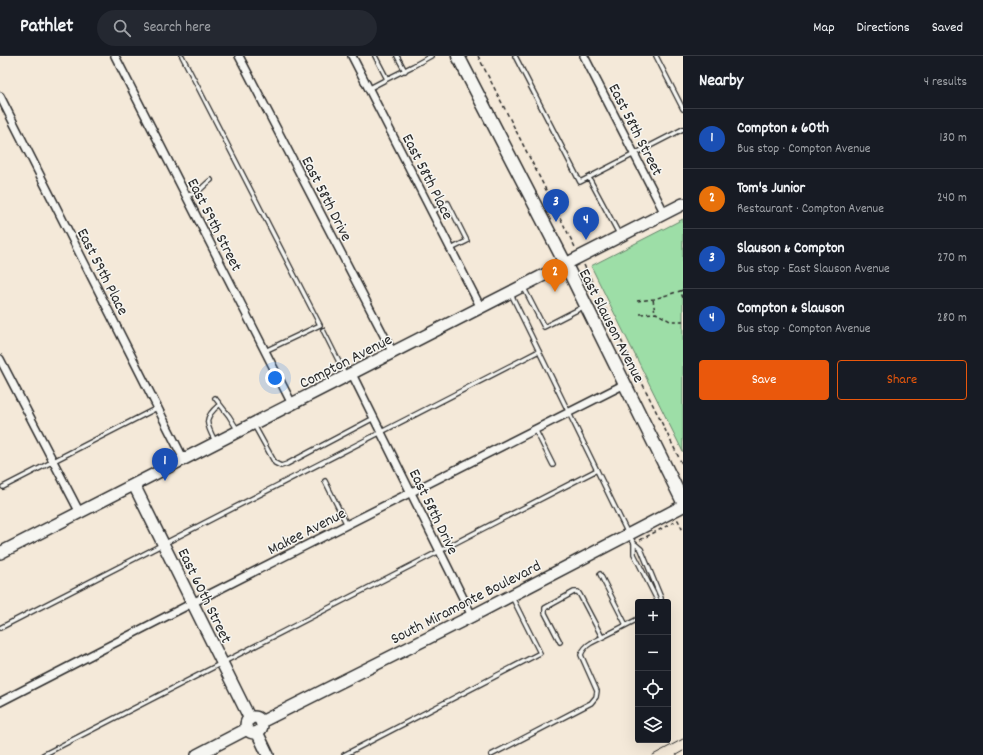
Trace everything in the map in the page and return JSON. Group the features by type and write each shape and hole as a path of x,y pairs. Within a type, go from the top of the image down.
{"main road":[{"name":"East Slauson Avenue","path":"458,56 566,265 683,502"}],"street":[{"name":"East 59th Street","path":"115,56 292,404"},
{"name":"East 58th Drive","path":"239,56 393,353"},
{"name":"East 58th Place","path":"352,56 481,308"},
{"name":"East 58th Street","path":"584,56 665,214"},
{"name":"East 59th Place","path":"0,96 184,460"},
{"name":"Compton Avenue","path":"0,553 683,204"},
{"path":"0,359 80,512"},
{"name":"East 58th Drive","path":"349,376 374,418 472,616"},
{"name":"Makee Avenue","path":"0,702 410,492 625,384"},
{"name":"East 60th Street","path":"134,485 268,755"},
{"name":"South Miramonte Boulevard","path":"196,755 511,596 631,539 683,506"}],"lane":[{"path":"182,56 320,325 266,351"},
{"path":"375,56 387,79"},
{"path":"397,56 405,71"},
{"path":"368,89 405,71 431,56"},
{"path":"515,56 580,182 683,129"},
{"path":"656,56 683,109"},
{"path":"588,178 620,237"},
{"path":"186,196 197,192 204,184 211,180"},
{"path":"432,212 448,203 467,240 451,249"},
{"path":"523,287 544,327 586,306"},
{"path":"511,293 631,539 634,554 656,599"},
{"path":"323,330 349,376"},
{"path":"0,628 539,351"},
{"path":"215,398 239,432"},
{"path":"216,443 206,423 213,410 220,405"},
{"path":"4,487 157,408"},
{"path":"254,424 275,463 281,466 374,418"},
{"path":"535,429 553,465"},
{"path":"42,755 597,470"},
{"path":"325,481 347,525"},
{"path":"631,539 641,549 661,599"},
{"path":"600,574 626,625"},
{"path":"560,642 545,613 545,608 574,592 578,592 580,595 602,637"},
{"path":"344,755 540,653 511,596"},
{"path":"491,755 591,703 596,697 597,691 581,655 586,646 635,620"}],"path":[{"path":"478,56 574,246"},
{"path":"584,265 683,466"},
{"path":"637,301 653,299 683,290"},
{"path":"680,291 683,298"},
{"path":"653,299 655,313"},
{"path":"640,314 655,313 670,320 683,321"}],"green space":[{"path":"683,219 683,452 591,266"}],"tram line":[{"path":"653,755 683,739"},
{"path":"676,755 683,751"}],"place":[{"name":"Slauson & Compton","path":"556,222"},
{"name":"Compton & Slauson","path":"586,240"},
{"name":"Tom's Junior","path":"555,292"},
{"name":"Compton & 60th","path":"165,481"}]}
